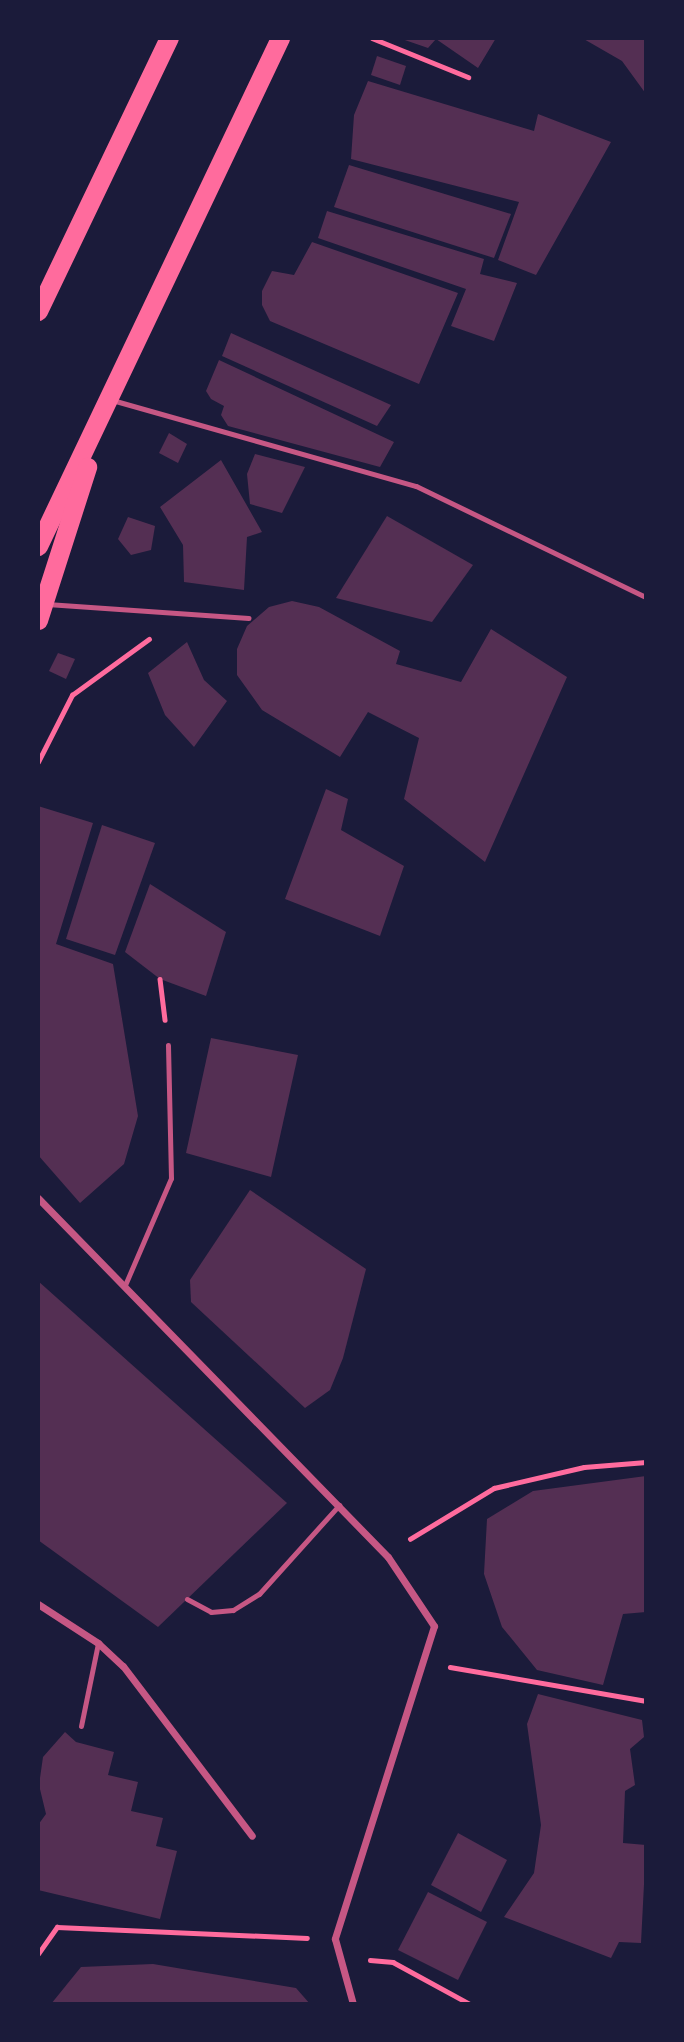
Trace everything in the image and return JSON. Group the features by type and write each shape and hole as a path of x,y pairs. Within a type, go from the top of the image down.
{"highway":[{"path":"38,311 169,38"},
{"path":"38,546 280,38"},
{"path":"41,612 109,399"}],"street":[{"path":"38,1198 388,1557 434,1626 425,1663 349,1886 335,1939 353,2004"},
{"path":"38,1604 98,1643 185,1742 252,1836"}],"lane":[{"path":"109,399 415,486 646,597"},
{"path":"41,612 185,613 249,618"},
{"path":"124,1285 171,1178 168,1045"},
{"path":"187,1599 211,1612 233,1610 259,1594 339,1505"},
{"path":"81,1726 98,1643"}],"path":[{"path":"372,38 468,77"},
{"path":"38,762 72,695 185,613"},
{"path":"160,979 168,1045"},
{"path":"414,1539 494,1488 584,1467 646,1462"},
{"path":"425,1663 646,1701"},
{"path":"38,1954 57,1927 335,1939"},
{"path":"341,1958 393,1962 470,2004"}],"building":[{"path":"399,38 496,38 478,68 436,39 428,48"},
{"path":"582,38 646,38 646,94 622,61"},
{"path":"377,56 406,66 400,85 371,75"},
{"path":"368,81 534,131 538,114 611,142 536,275 498,260 519,202 351,159 354,115"},
{"path":"349,165 511,214 494,258 334,207"},
{"path":"327,211 484,259 480,274 517,283 494,341 451,326 466,289 318,238"},
{"path":"312,242 458,293 419,384 270,321 262,305 262,291 272,271 294,275"},
{"path":"231,333 391,405 377,426 222,356"},
{"path":"219,360 394,442 380,467 228,426 221,415 224,406 211,399 206,391"},
{"path":"169,433 187,444 178,463 159,453"},
{"path":"255,454 305,467 282,513 250,504 247,474"},
{"path":"221,460 262,532 247,537 244,590 184,582 183,545 160,507"},
{"path":"387,516 473,565 432,622 336,598"},
{"path":"128,517 155,526 151,550 131,555 118,539"},
{"path":"292,601 319,607 400,651 396,664 461,682 491,629 567,677 485,862 404,799 419,738 368,712 340,757 262,710 237,675 237,649 247,626 269,607"},
{"path":"187,642 204,680 227,701 194,747 165,715 148,673"},
{"path":"58,653 75,659 66,679 49,671"},
{"path":"326,789 348,799 341,830 404,866 380,936 285,899"},
{"path":"38,806 93,823 56,944 113,964 138,1116 124,1164 80,1203 38,1155"},
{"path":"102,825 155,843 115,955 66,939"},
{"path":"150,884 226,932 206,996 160,979 125,952"},
{"path":"211,1038 298,1055 271,1177 186,1153"},
{"path":"250,1190 366,1269 343,1358 330,1390 305,1408 191,1302 190,1280"},
{"path":"38,1281 287,1503 158,1627 38,1540"},
{"path":"646,1476 646,1612 623,1614 603,1685 537,1670 502,1627 484,1574 487,1519 533,1491"},
{"path":"538,1694 642,1720 644,1737 630,1749 635,1785 625,1791 623,1843 646,1845 641,1943 619,1942 611,1958 504,1917 534,1873 541,1825 527,1724"},
{"path":"65,1732 76,1742 114,1752 108,1775 138,1782 131,1811 163,1818 156,1846 177,1851 160,1919 38,1890 38,1825 46,1814 39,1785 43,1757"},
{"path":"458,1833 507,1860 481,1912 431,1885"},
{"path":"428,1892 487,1922 458,1980 398,1950"},
{"path":"153,1964 296,1988 310,2004 51,2004 81,1967"}]}
